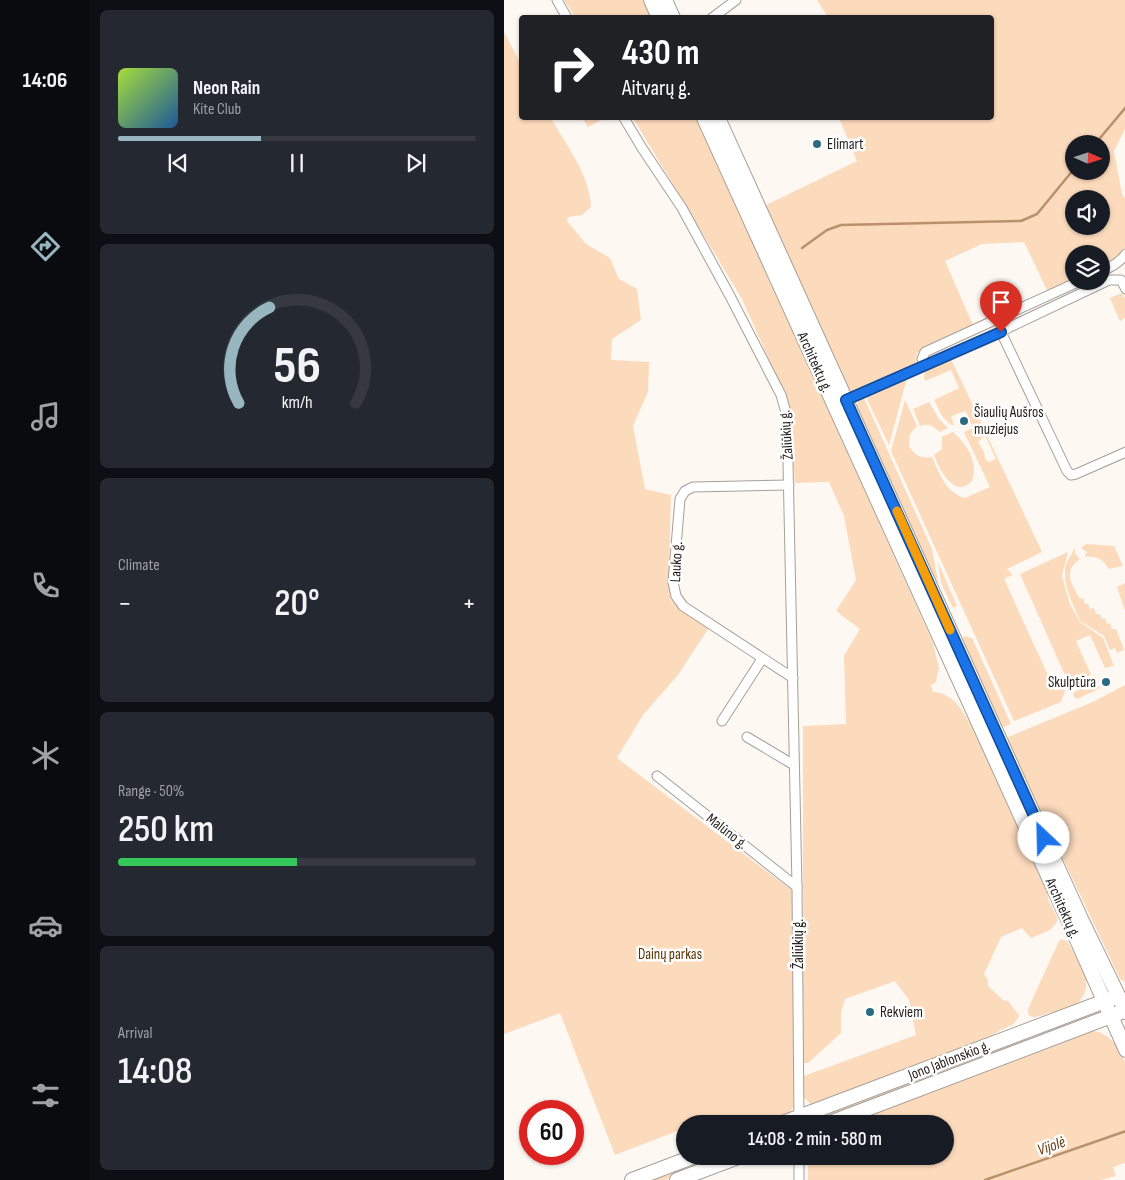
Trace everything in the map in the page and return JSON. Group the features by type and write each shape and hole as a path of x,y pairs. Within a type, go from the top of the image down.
{"main road":[{"path":"651,0 658,15"},
{"path":"665,0 672,15"},
{"name":"Architektų g.","path":"705,120 793,299 846,400 886,502"},
{"name":"Architektų g.","path":"719,120 793,299 1075,921 1110,1017 1125,1050"},
{"name":"Architektų g.","path":"1075,921 1122,995 1125,1011"},
{"name":"Jono Jablonskio g.","path":"812,1115 1122,995"},
{"name":"Jono Jablonskio g.","path":"851,1115 1125,1011"},
{"path":"632,1180 676,1163"},
{"path":"677,1180 717,1165"}],"street":[{"path":"557,0 565,15"},
{"path":"716,15 736,0"},
{"name":"Žaliūkių g.","path":"625,120 682,208 781,395 787,416 797,887 799,1115"},
{"path":"1110,266 1123,257"},
{"path":"846,400 1001,332 1010,326 1109,280 1121,280 1125,289"},
{"path":"924,366 922,359 925,352 1065,288"},
{"path":"1001,332 1067,471 1071,475 1125,452"},
{"name":"Lauko g.","path":"789,485 693,486 685,491 680,499 673,582 676,596 683,606 793,678"},
{"path":"722,721 762,659"},
{"path":"747,736 794,765"},
{"name":"Malūno g.","path":"658,776 797,887"},
{"path":"799,1165 799,1180"}],"green space":[{"path":"564,0 643,0 651,15 574,15"},
{"path":"817,0 1125,0 1125,129 1114,151 1122,194 1125,198 1125,247 1110,262 1110,245 1065,245 1065,283 1047,290 1024,242 982,244 945,261 973,325 917,353 915,366 854,393 848,391 764,206 857,161 840,120 994,120 994,15 827,15"},
{"name":"Dainų parkas","path":"504,32 519,60 519,120 552,120 582,172 590,195 591,207 582,215 568,217 567,221 586,244 610,258 619,279 637,289 641,320 612,339 611,360 649,362 648,392 633,426 645,489 671,495 669,570 671,600 680,609 708,629 678,675 643,715 617,758 794,892 795,1101 793,1108 788,1115 676,1115 676,1131 615,1155 560,1013 504,1034"},
{"path":"583,120 601,120 588,127"},
{"path":"634,120 698,120 933,643 939,668 936,682 931,685 933,692 943,694 952,699 968,720 997,775 1046,884 1048,899 1057,917 1057,922 1050,930 1031,938 1022,928 1001,937 984,974 988,980 988,986 1003,1000 1008,1001 1019,1015 1013,1024 997,1032 987,1040 811,1105 803,1096 804,1076 916,1035 909,1000 895,981 845,999 841,1013 841,1033 808,1063 803,1063 803,726 846,724 844,656 860,629 836,611 856,580 844,516 829,482 795,483 789,405 742,299"},
{"path":"1122,293 1125,299 1125,318 1120,321 1110,298"},
{"path":"951,359 1042,552 1007,569 1013,575 1005,578 1005,581 1055,691 1062,688 1065,691 1061,702 1014,721 891,451 905,400 917,426 910,434 909,446 913,452 921,457 932,457 944,482 958,495 965,498 990,487 964,432 973,428 966,411 951,416 954,425 951,425 942,416 934,400 959,388 951,370 925,381 925,370","holes":["985,435 996,459 989,462 985,459 984,452 978,442"]},
{"path":"907,379 889,445 866,397"},
{"path":"864,398 932,549 938,582 932,575 856,409 858,401"},
{"path":"929,402 939,419 948,428 940,432 931,426 920,426 913,409"},
{"path":"953,432 963,442 973,461 974,474 972,481 966,486 954,485 948,480 934,455 942,449 942,437"},
{"path":"1086,544 1114,546 1123,566 1109,569 1099,559 1085,557 1087,552 1081,548"},
{"path":"1075,548 1075,554 1080,559 1071,569 1070,573 1074,588 1080,599 1083,598 1085,604 1088,604 1090,609 1094,608 1096,614 1100,614 1102,619 1105,618 1107,624 1110,623 1112,629 1116,629 1124,650 1117,653 1115,648 1110,650 1104,636 1080,621 1065,580 1065,568"},
{"path":"1068,552 1062,576 1070,604 1080,622 1103,638 1114,666 1105,668 1090,635 1076,641 1091,675 1069,684 1020,574"},
{"path":"938,562 957,606 953,608 941,583"},
{"path":"1125,583 1125,611 1117,587"},
{"path":"965,636 972,638 1011,724 1001,728 961,639"},
{"path":"1098,681 1097,686 1101,688 1077,699 1073,696 1074,692"},
{"path":"1125,685 1125,982 1120,979 1006,738 1095,701"},
{"path":"1062,939 1068,942 1083,968 1086,989 1076,1005 1068,1009 1032,1017 1028,1013 1028,1009 1059,941"},
{"path":"1099,1009 1100,1014 1037,1036 1037,1034"},
{"path":"1089,1031 1099,1032 1108,1037 1118,1046 1125,1062 1125,1163 1113,1167 1116,1176 1101,1180 808,1180 808,1165 954,1165 954,1115 866,1115"},
{"path":"1025,1037 1028,1040 1025,1043 837,1115 820,1115"},
{"path":"685,1165 704,1165 665,1180 646,1180"}],"waterway":[{"path":"1103,135 1126,107"},
{"path":"802,248 827,230 841,225 1021,221 1037,214 1065,180"},
{"name":"Vijolė","path":"985,1180 1126,1131"}],"slow traffic":[{"path":"897,511 950,630"}],"place":[{"name":"Elimart","path":"817,144"},
{"name":"Šiaulių Aušros muziejus","path":"964,421"},
{"name":"Skulptūra","path":"1106,682"},
{"name":"Rekviem","path":"870,1012"}],"route":[{"path":"1001,332 846,400 1044,838"}]}
